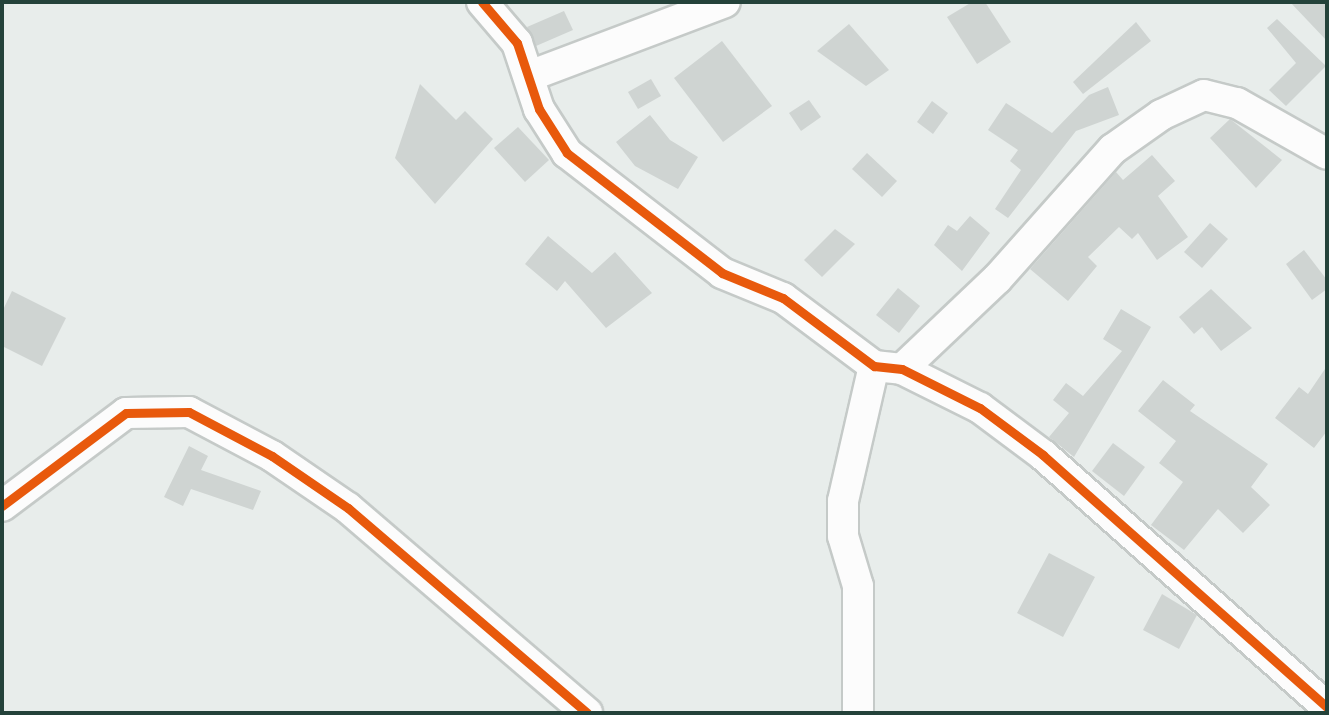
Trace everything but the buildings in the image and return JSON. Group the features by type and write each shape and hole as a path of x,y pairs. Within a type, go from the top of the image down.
{"street":[{"path":"482,2 517,43 532,75 539,109 567,153 722,273 783,298 888,368 980,408 1043,454 1327,707"},
{"path":"532,75 725,2"},
{"path":"858,713 859,597 843,536 843,501 888,368 997,279 1113,149 1161,115 1204,95 1237,103 1327,154"},
{"path":"2,506 127,413 189,412 272,456 348,508 587,713"}],"cycle path":[{"path":"482,2 517,43 539,109 567,153 722,273 783,298 874,366 902,369 980,408 1043,455 1327,707"},
{"path":"2,506 126,413 189,412 272,456 348,508 587,713"}]}
